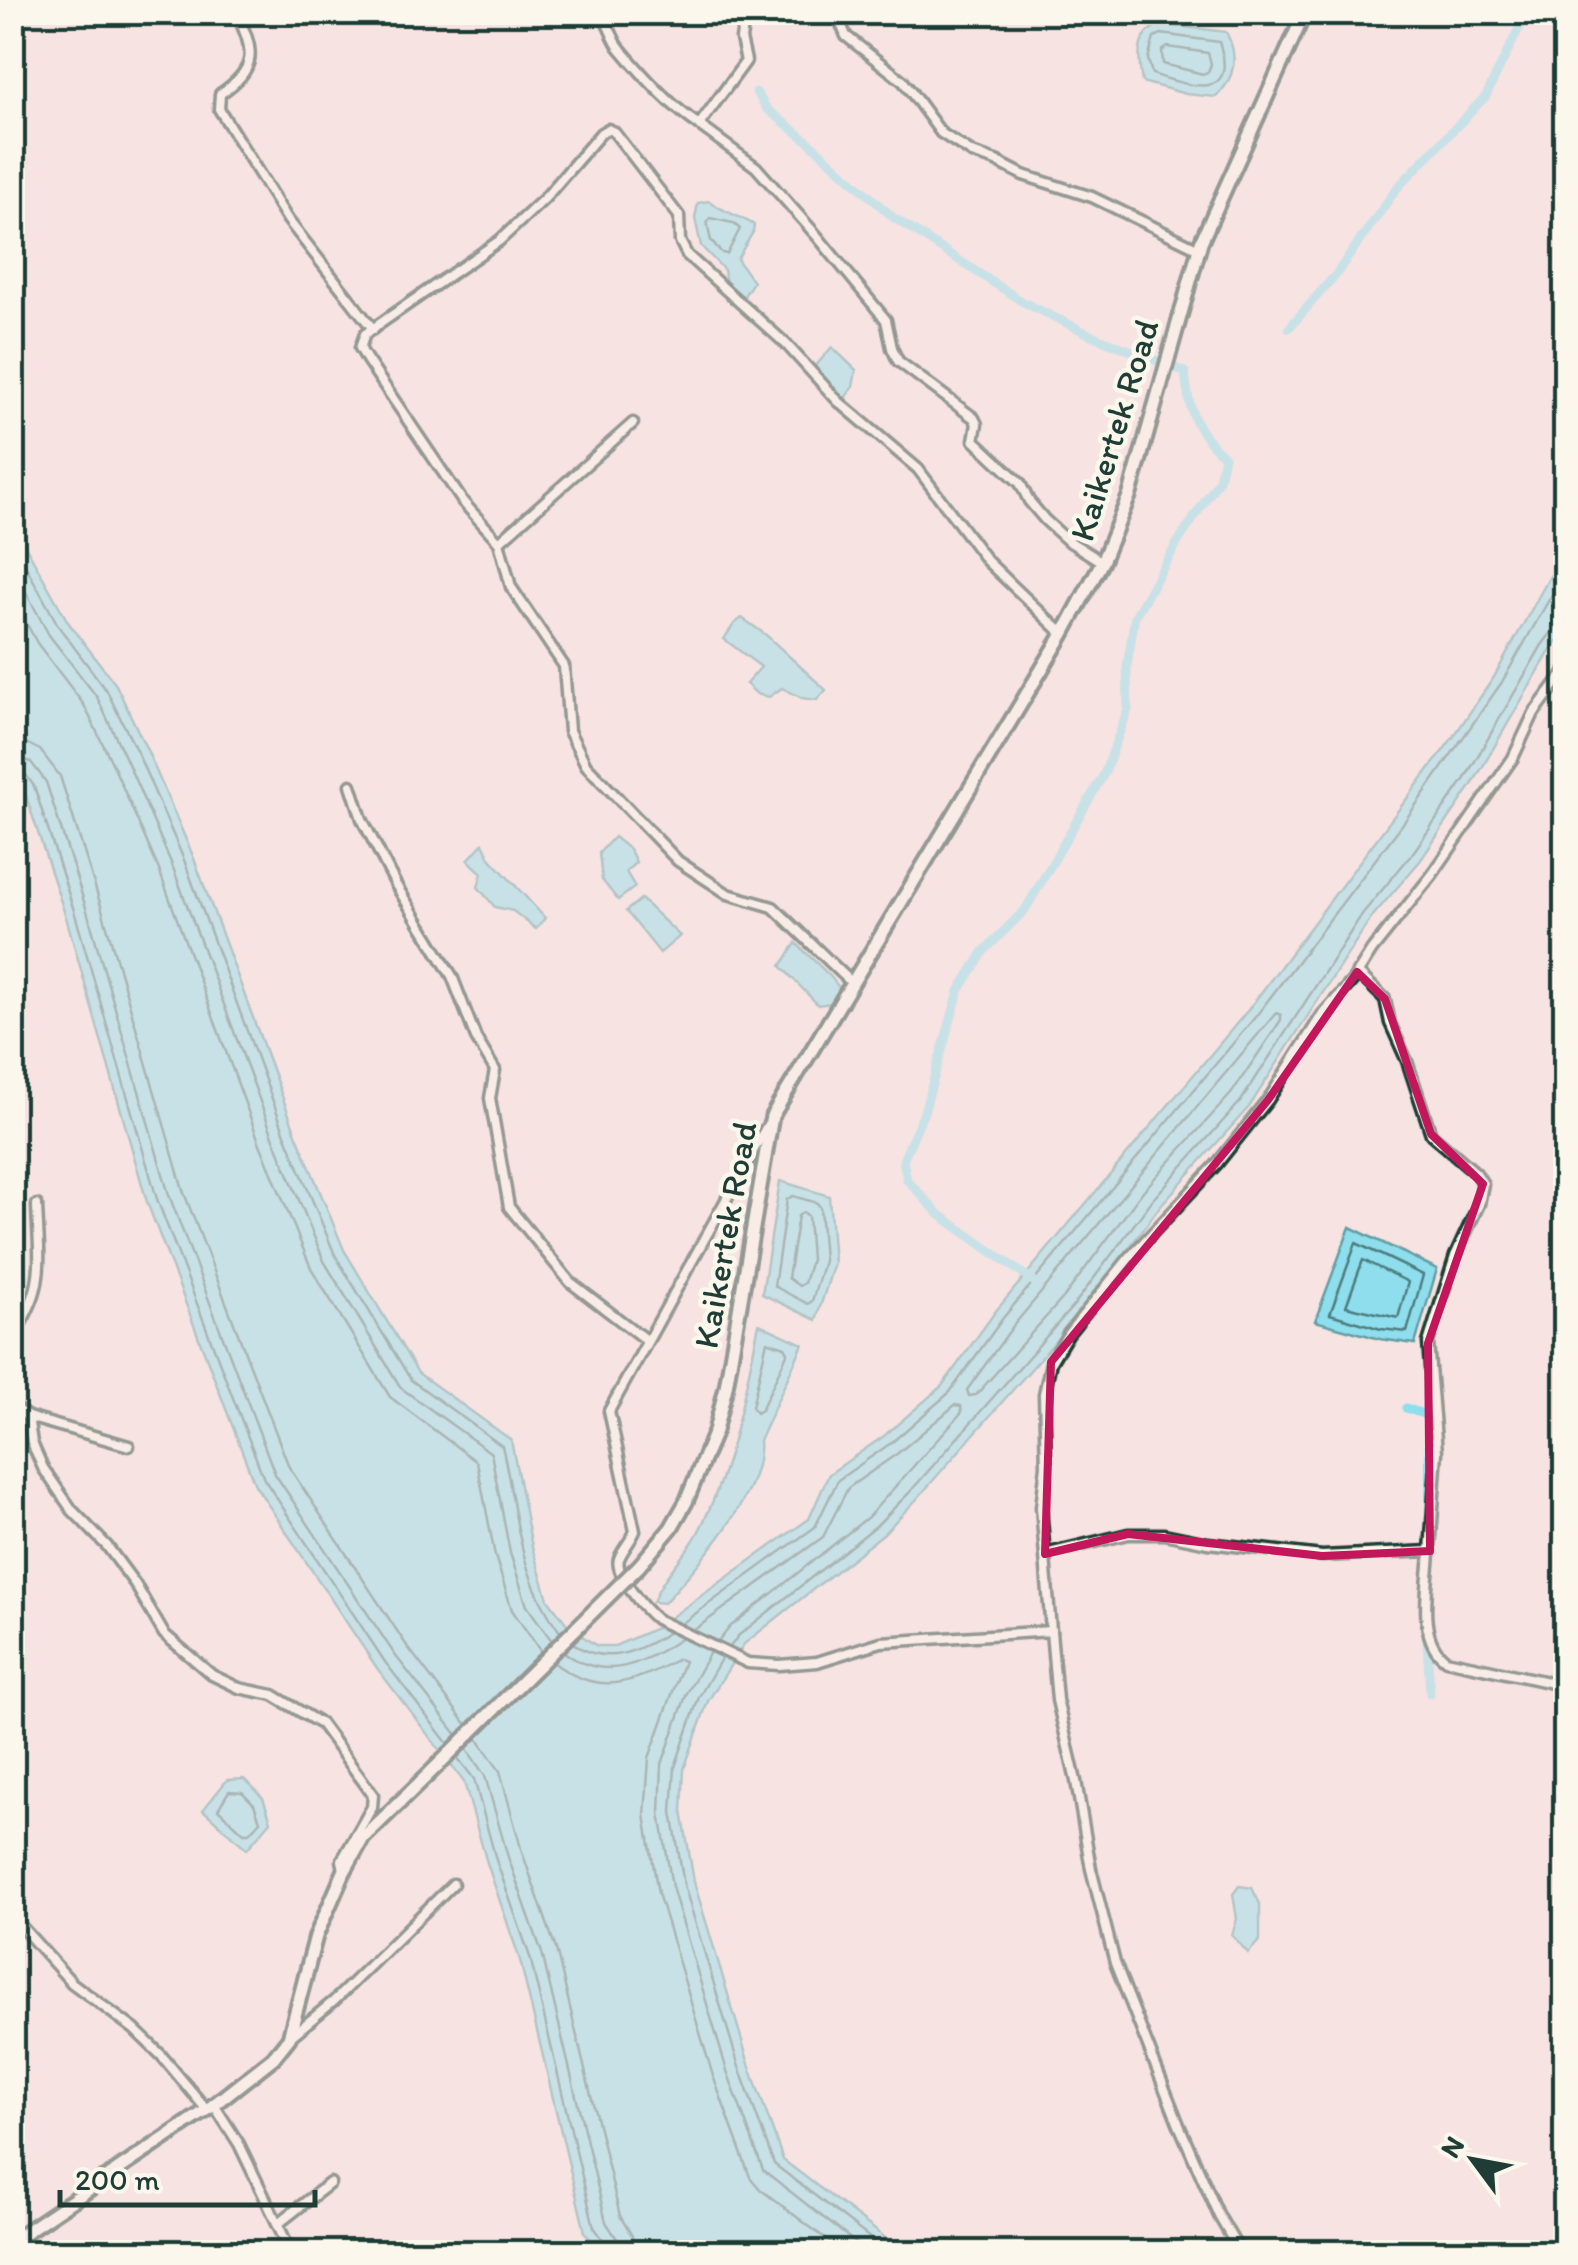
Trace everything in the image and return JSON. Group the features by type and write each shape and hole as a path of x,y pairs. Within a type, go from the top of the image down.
{"main road":[{"name":"Kaikertek Road","path":"12,2241 210,2108 274,2058 289,2038 316,1936 344,1872 364,1838 639,1566 671,1528 715,1431 726,1387 772,1116 1063,634 1102,562 1130,494 1199,249 1305,12"}],"street":[{"path":"236,12 250,48 249,66 243,79 220,94 219,109 288,220 372,329"},
{"path":"600,12 616,43 675,106 756,168 817,236 886,320 898,361 974,418 974,440 1020,482 1045,520 1067,540 1102,562"},
{"path":"699,125 746,61 741,39 745,12"},
{"path":"836,12 846,36 903,81 941,132 972,153 1023,175 1092,197 1199,249"},
{"path":"852,983 773,908 728,894 678,861 586,765 570,731 564,666 511,587 499,542 463,502 367,360 360,342 372,329 500,241 546,198 601,132 608,129 679,216 680,240 687,255 786,344 838,401 918,469 987,561 1063,634"},
{"path":"499,542 632,423"},
{"path":"1240,2252 1219,2216 1171,2107 1115,1963 1091,1869 1058,1700 1041,1508 1046,1466 1044,1394 1050,1362 1129,1258 1216,1165 1268,1100 1322,1015 1432,875 1513,758 1534,713 1566,670"},
{"path":"351,785 362,819 396,885 452,976 476,1038 495,1070 490,1098 509,1208 570,1282 647,1341"},
{"path":"1357,972 1385,999 1390,1023 1407,1060 1431,1134 1476,1173 1483,1184 1428,1343 1437,1452 1428,1550 1428,1632 1446,1660 1566,1686"},
{"path":"772,1116 611,1405 608,1418 622,1460 634,1530 618,1568 643,1609 656,1619 748,1663 817,1662 881,1642 1051,1631"},
{"path":"12,1337 32,1308 37,1290 37,1206"},
{"path":"12,1406 28,1416 129,1446"},
{"path":"28,1416 32,1443 42,1468 72,1510 136,1584 164,1634 212,1674 239,1688 274,1695 321,1724 373,1795 372,1807 342,1860 344,1872"},
{"path":"1045,1554 1128,1534 1164,1534 1322,1556 1428,1550"},
{"path":"289,2038 334,2001 453,1884"},
{"path":"12,1916 72,1982 134,2029 210,2108 279,2223 291,2252"},
{"path":"279,2223 330,2183"}],"highlighted area":[{"path":"1357,972 1385,999 1431,1134 1483,1184 1428,1343 1430,1551 1322,1556 1128,1534 1045,1554 1051,1362 1268,1100"}],"water":[{"path":"1159,24 1226,32 1233,50 1233,66 1216,97 1186,94 1142,82 1142,42"},
{"path":"709,201 754,225 737,259 753,282 742,299 726,284 724,270 701,246 695,218 698,203"},
{"path":"832,347 856,370 853,387 846,397 840,398 814,368"},
{"path":"12,522 68,622 116,685 147,750 193,856 295,1131 344,1250 418,1373 511,1440 532,1547 548,1599 569,1627 597,1646 615,1646 656,1628 809,1519 829,1474 884,1436 942,1386 995,1312 1248,1010 1454,736 1494,677 1565,549 1565,631 1472,785 1420,861 1371,918 1249,1107 1161,1205 1082,1311 916,1500 883,1534 744,1644 708,1701 684,1769 682,1811 694,1882 749,2064 783,2160 904,2252 599,2252 585,2232 520,1960 464,1782 377,1668 255,1485 147,1202 66,917 24,790 13,774"},
{"path":"742,618 826,690 817,700 782,688 769,697 757,694 746,684 761,667 724,639"},
{"path":"614,837 630,850 636,862 626,872 635,887 618,900 602,880 599,853"},
{"path":"483,843 490,858 545,918 536,929 513,911 495,907 478,887 482,873 468,860"},
{"path":"641,899 680,936 660,953 626,911"},
{"path":"796,943 841,990 831,1003 818,1005 781,966"},
{"path":"780,1181 829,1196 834,1263 816,1320 762,1294"},
{"path":"1350,1227 1437,1269 1415,1344 1315,1321"},
{"path":"759,1324 803,1344 759,1441 751,1483 726,1528 694,1569 664,1603 653,1602 699,1531 720,1482 736,1430"},
{"path":"244,1779 263,1798 271,1821 247,1849 203,1810 227,1780"},
{"path":"1239,1886 1252,1888 1260,1904 1260,1940 1248,1953 1232,1935 1237,1919 1233,1894"}],"waterway":[{"path":"1289,328 1337,273 1397,188 1486,96 1527,12"},
{"path":"756,92 767,109 894,218 1023,302 1091,335 1185,372 1195,419 1224,456 1219,480 1135,616 1127,666 1128,710 1105,772 1025,910 984,951 959,991 924,1112 903,1160 907,1180 939,1214 1033,1281"},
{"path":"1406,1408 1429,1416 1430,1509"},
{"path":"1426,1624 1430,1694"}]}
